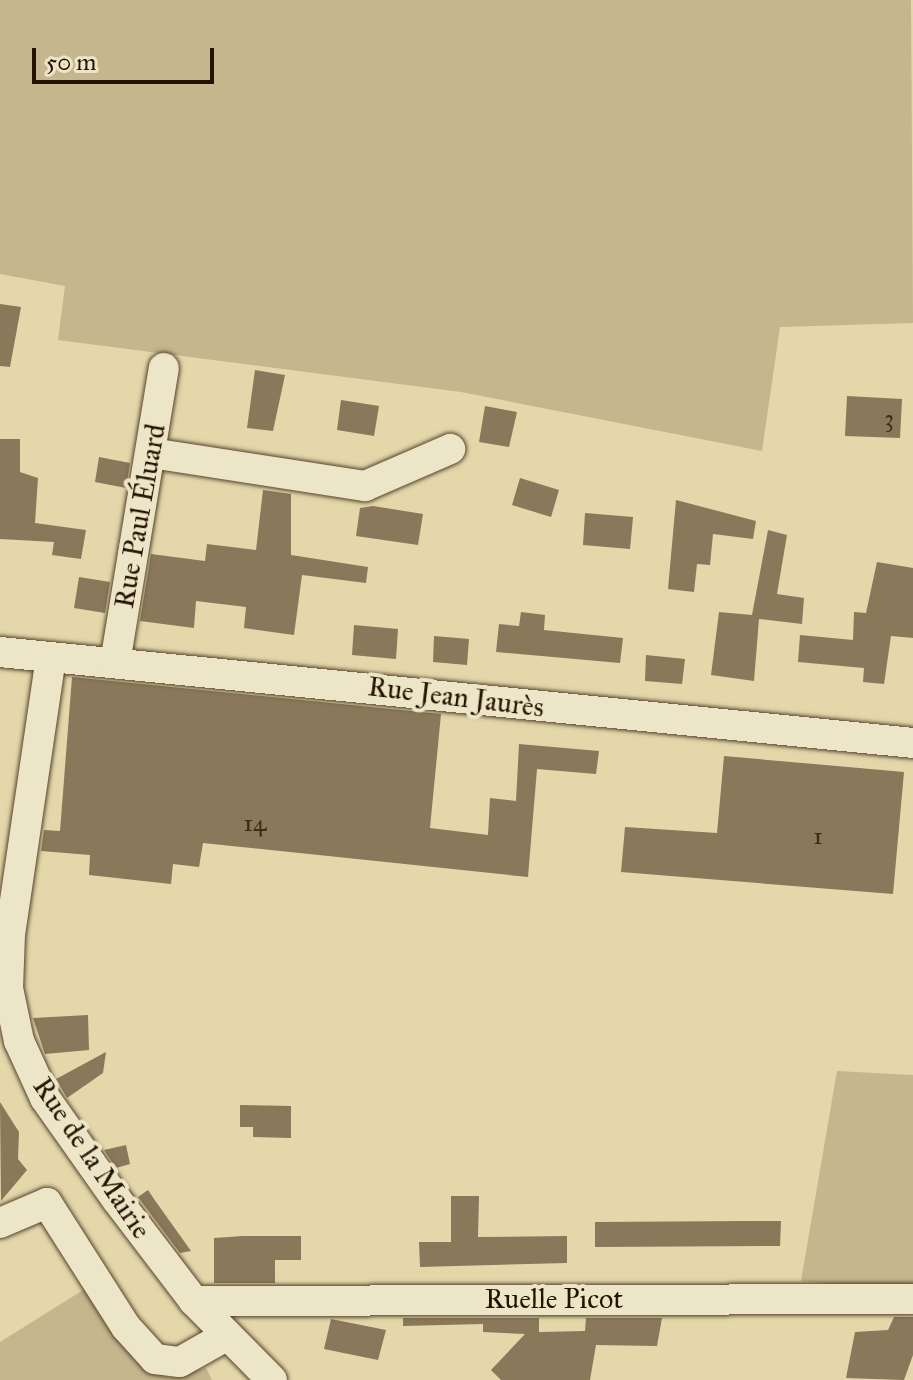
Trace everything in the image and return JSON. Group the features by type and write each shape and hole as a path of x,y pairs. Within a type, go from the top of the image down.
{"street":[{"name":"Rue Paul Éluard","path":"115,663 164,368"},
{"path":"151,453 365,486 450,449"},
{"name":"Rue Jean Jaurès","path":"0,652 913,743"},
{"name":"Rue de la Mairie","path":"51,657 10,934 13,1014 45,1098 194,1301 272,1380"},
{"path":"0,1223 47,1203 126,1327 155,1359 180,1362 226,1336"},
{"name":"Ruelle Picot","path":"194,1301 913,1299"}],"shaded area":[{"path":"0,0 911,0 913,323 780,327 762,451 461,392 58,340 65,286 0,274"},
{"path":"837,1071 913,1075 913,1291 801,1281"},
{"path":"88,1287 135,1361 170,1378 206,1368 212,1380 0,1380 0,1342"}],"building":[{"path":"0,304 21,307 10,367 0,366"},
{"path":"255,370 285,375 273,431 247,428"},
{"path":"847,396 902,399 900,438 845,436"},
{"path":"341,400 379,406 374,436 337,430"},
{"path":"485,406 517,412 509,447 479,442"},
{"path":"0,439 20,439 20,472 38,478 35,523 86,530 81,559 52,555 54,542 0,539"},
{"path":"99,457 130,463 126,488 95,482"},
{"path":"520,478 559,490 551,517 512,505"},
{"path":"263,490 291,494 291,555 368,567 366,583 302,575 294,635 244,628 246,607 196,601 194,628 140,621 151,554 205,561 207,544 256,550"},
{"path":"676,500 756,521 753,539 713,534 710,565 697,564 694,592 668,589"},
{"path":"373,506 423,514 418,545 356,536 360,508"},
{"path":"585,513 633,517 630,549 583,545"},
{"path":"768,530 787,535 777,594 804,598 802,624 759,619 754,681 711,675 719,612 752,615"},
{"path":"877,562 913,568 913,638 891,636 884,684 863,682 864,668 798,662 800,635 853,640 854,612 866,613"},
{"path":"79,577 110,582 105,613 74,608"},
{"path":"521,612 545,615 544,630 623,638 620,663 496,652 499,624 519,626"},
{"path":"354,625 398,629 396,659 352,655"},
{"path":"434,636 469,639 467,665 433,662"},
{"path":"646,655 685,659 682,684 645,681"},
{"path":"72,677 441,714 430,828 488,835 490,798 516,801 519,744 599,751 596,774 537,769 528,877 203,843 199,867 173,864 171,884 89,875 90,855 41,851 44,830 60,831"},
{"path":"724,756 904,772 893,894 621,872 625,827 717,833"},
{"path":"88,1015 89,1050 45,1054 33,1018"},
{"path":"106,1052 103,1073 67,1098 56,1079"},
{"path":"0,1102 19,1132 18,1159 27,1170 1,1201"},
{"path":"240,1105 291,1106 291,1138 253,1137 253,1127 240,1127"},
{"path":"126,1145 130,1164 116,1168 104,1150"},
{"path":"148,1190 191,1251 180,1253 138,1197"},
{"path":"451,1196 479,1196 478,1237 567,1236 567,1263 420,1267 419,1242 451,1242"},
{"path":"781,1221 780,1246 595,1247 595,1222"},
{"path":"301,1236 301,1260 275,1260 275,1283 214,1283 214,1238"},
{"path":"894,1317 913,1317 913,1355 904,1380 846,1378 855,1332 888,1330"},
{"path":"403,1318 539,1318 539,1332 585,1331 586,1318 662,1318 657,1346 596,1345 590,1380 501,1380 491,1370 525,1334 483,1332 483,1324 403,1326"},
{"path":"331,1319 386,1330 378,1360 324,1349"}]}
